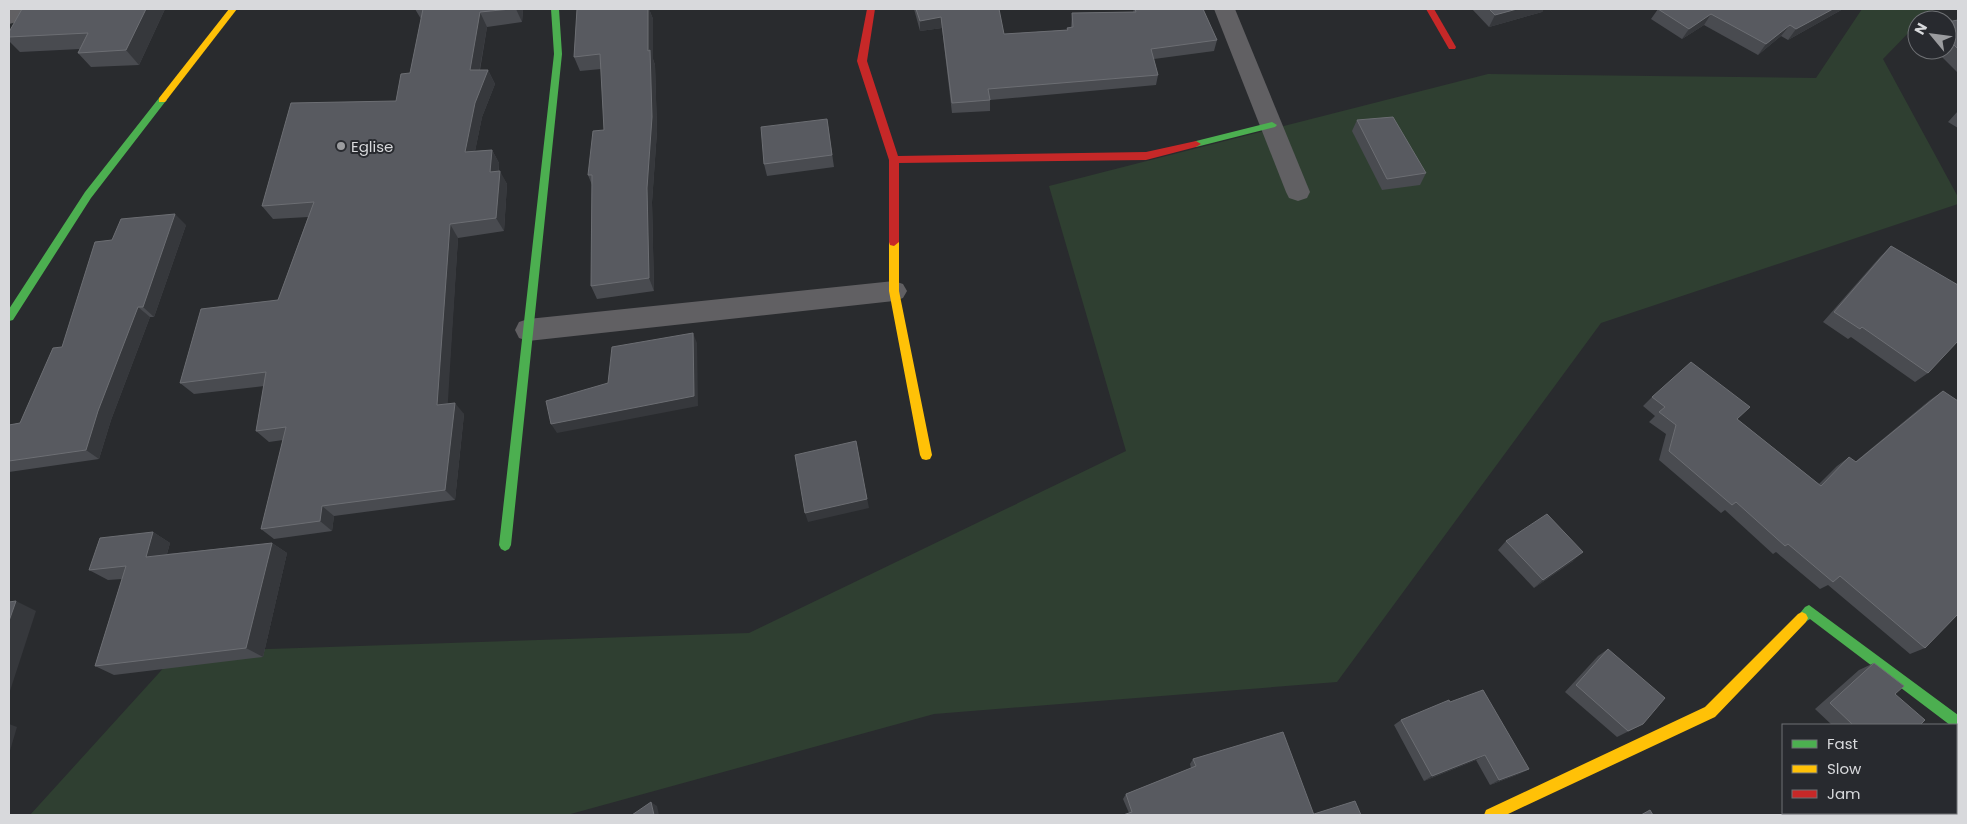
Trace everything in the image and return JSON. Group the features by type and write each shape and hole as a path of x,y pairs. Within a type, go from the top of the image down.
{"street":[{"path":"9,17 15,9"},
{"path":"9,317 88,195 233,9"},
{"path":"505,544 558,54 555,9"},
{"path":"871,9 862,61 894,160 894,291 926,455"},
{"path":"1224,9 1298,192"},
{"path":"1430,9 1452,47"},
{"path":"894,160 1146,156 1272,125"},
{"path":"528,330 894,291"},
{"path":"1491,815 1710,712 1809,611 1958,723"}],"green space":[{"path":"1862,9 1932,9 1907,10 1907,34 1883,59 1958,197 1958,204 1601,323 1337,682 934,714 567,815 30,815 178,652 749,633 1126,451 1049,186 1488,74 1816,78"}],"building":[{"path":"22,9 146,9 126,50 78,53 88,33 9,37 9,32"},
{"path":"423,9 511,9 480,12 470,70 488,70 475,103 465,152 492,150 490,172 500,171 496,218 450,224 437,405 455,403 445,490 322,506 320,521 261,529 286,427 256,431 266,372 180,383 201,309 278,300 314,202 262,206 291,103 396,101 401,74 410,73"},
{"path":"577,9 648,9 648,51 650,50 652,117 647,188 649,278 591,286 592,175 588,175 593,131 604,130 600,54 574,57"},
{"path":"916,9 999,9 1004,34 1068,30 1067,28 1073,27 1072,13 1136,12 1135,9 1203,9 1217,40 1151,49 1158,75 988,89 990,100 952,103 941,17 920,21"},
{"path":"1489,9 1517,9 1495,15"},
{"path":"1658,9 1833,9 1796,29 1790,25 1766,44 1711,14 1689,29"},
{"path":"1958,20 1958,49 1957,48"},
{"path":"1393,117 1426,173 1387,179 1357,120"},
{"path":"827,119 832,155 764,164 761,127"},
{"path":"175,214 143,307 138,307 98,411 86,450 9,461 9,425 20,423 53,348 62,347 95,242 112,240 121,219"},
{"path":"1891,246 1958,285 1958,341 1928,373 1862,327 1860,329 1834,312"},
{"path":"693,333 694,396 551,424 546,401 608,383 612,347"},
{"path":"1691,362 1750,407 1737,419 1821,486 1849,457 1856,462 1943,391 1958,401 1958,614 1925,648 1840,576 1833,582 1788,544 1785,546 1736,502 1732,505 1669,451 1676,425 1659,412 1665,407 1652,397"},
{"path":"856,441 867,499 805,513 795,455"},
{"path":"1547,514 1583,552 1543,580 1506,541"},
{"path":"153,532 146,557 272,543 246,648 95,666 126,566 89,570 100,538"},
{"path":"16,601 9,621 9,602"},
{"path":"1608,649 1665,698 1643,724 1628,731 1576,685"},
{"path":"1874,663 1904,686 1895,694 1925,720 1921,724 1852,724 1830,703"},
{"path":"1483,690 1529,769 1499,780 1485,755 1432,776 1401,720 1449,700 1450,702"},
{"path":"1283,732 1314,815 1123,815 1132,812 1126,794 1196,766 1193,759"},
{"path":"1355,801 1361,815 1314,815 1314,814"},
{"path":"651,802 654,815 632,815"},
{"path":"1650,810 1653,815 1641,815"}],"traffic: fast":[{"path":"505,545 558,54 555,9"},
{"path":"9,317 88,195 162,100"},
{"path":"1196,144 1272,125"},
{"path":"1802,618 1809,611 1958,723"}],"traffic: slow":[{"path":"162,100 233,9"},
{"path":"894,242 894,291 926,455"},
{"path":"1491,815 1710,712 1802,618"}],"traffic: jam":[{"path":"871,9 862,61 894,160 894,242"},
{"path":"1430,9 1452,47"},
{"path":"894,160 1146,156 1196,144"}],"place":[{"name":"Eglise","path":"341,146"}]}
